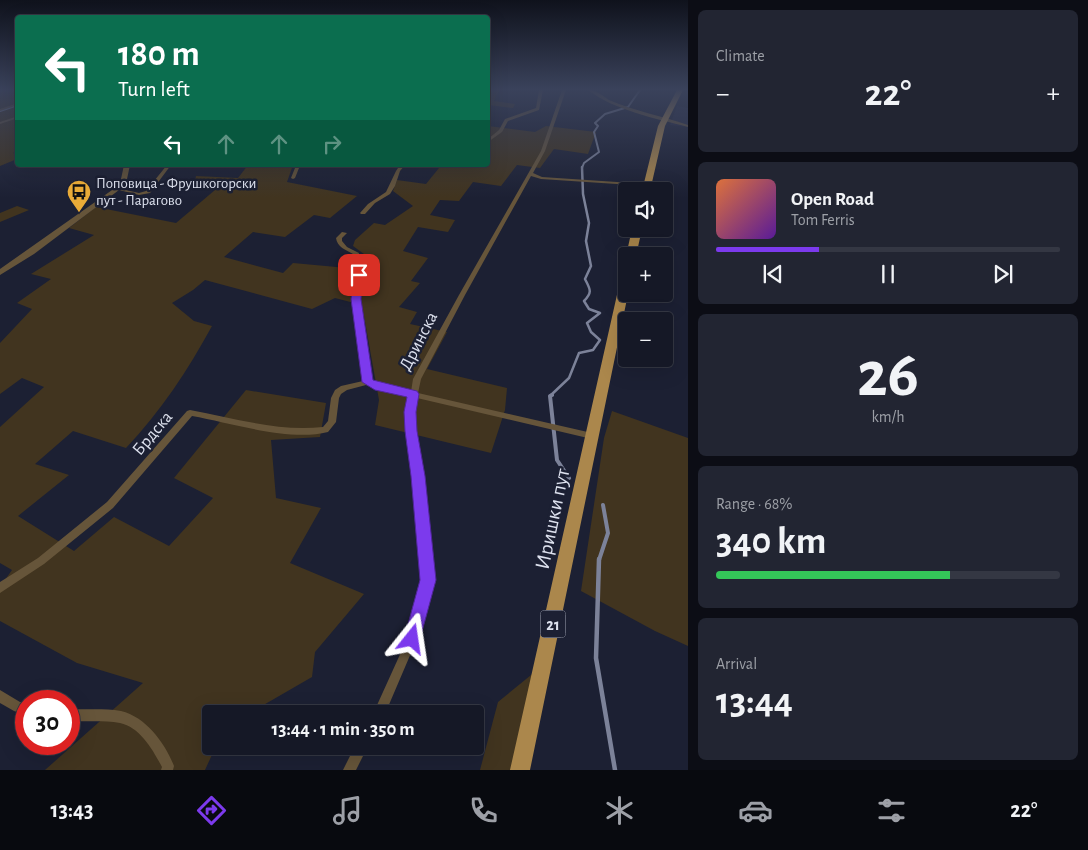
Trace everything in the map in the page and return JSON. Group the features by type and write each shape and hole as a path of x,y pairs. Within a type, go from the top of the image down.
{"main road":[{"path":"648,182 663,126"},
{"name":"Иришки пут","path":"520,770 621,302"}],"street":[{"path":"490,139 501,131 503,126"},
{"name":"Дринска","path":"383,705 412,639 428,580 418,476 411,431 410,412 413,394 422,368 512,204 529,177 552,126"},
{"path":"490,133 501,131"},
{"path":"0,273 117,189 124,180 127,167"},
{"path":"117,189 139,194 148,192 167,167"},
{"path":"249,172 253,167"},
{"path":"293,178 297,168 295,167"},
{"path":"363,213 372,202 380,200 388,194 395,183 397,172 401,167"},
{"path":"529,177 579,179 618,184"},
{"path":"344,233 339,238 339,241 345,248 356,253 356,260 352,266 359,275 356,299 368,382 379,387 592,436"},
{"name":"Брдска","path":"0,588 41,561 110,505 190,413 218,420 301,432 317,432 325,430 332,422 335,398 338,392 344,388 368,382"},
{"path":"0,696 15,706"},
{"path":"80,715 122,717 142,729 153,741 168,766 167,770"},
{"path":"349,770 357,755"}],"shaded area":[{"path":"0,126 15,126 15,152 13,153 15,154 15,160 0,166"},
{"path":"490,126 535,132 546,126 596,132 588,154 554,149 540,168 517,165 501,186 473,182 459,201 440,200 430,215 455,220 448,232 418,227 403,251 428,258 411,281 420,283 399,307 417,312 410,324 447,332 427,369 507,388 505,410 491,453 375,425 379,400 362,305 335,298 312,309 205,280 172,303 194,321 212,326 162,405 126,448 73,431 35,464 69,475 18,516 74,551 114,517 169,546 213,498 174,478 246,390 326,403 320,437 271,440 276,498 321,508 290,563 364,594 315,652 312,677 264,705 202,705 202,755 212,755 205,770 45,770 62,755 80,755 80,739 143,683 77,663 0,621 0,587 12,570 0,563 0,427 44,387 22,378 0,394 0,343 32,309 17,303 51,279 31,274 94,235 69,228 96,207 176,223 215,190 194,186 196,176 238,178 246,167 292,167 287,182 357,196 330,218 314,215 285,237 253,232 224,257 283,273 293,263 358,269 364,254 353,246 355,240 374,223 385,225 413,206 393,191 397,180 426,184 439,168 434,167 490,167"},
{"path":"17,206 29,210 0,222 0,213"},
{"path":"612,411 688,438 688,646 655,631 581,591 604,438"},
{"path":"536,671 513,770 480,770 484,755 498,702"}],"waterway":[{"path":"582,168 584,163 599,152 594,132 598,126"},
{"path":"550,396 569,378 579,353 593,350 600,340 591,332 587,323 600,313 589,309 584,301 590,293 585,279 591,266 586,241 589,223 583,194 582,168"},
{"path":"550,396 557,460 569,478"},
{"path":"599,560 608,533 603,505"},
{"path":"599,559 596,658 615,770"}],"place":[{"name":"Поповица - Фрушкогорски пут - Парагово","path":"79,213"}],"route":[{"path":"359,275 356,299 368,382 379,387 413,394 410,412 411,431 418,476 428,580 412,639"}]}
